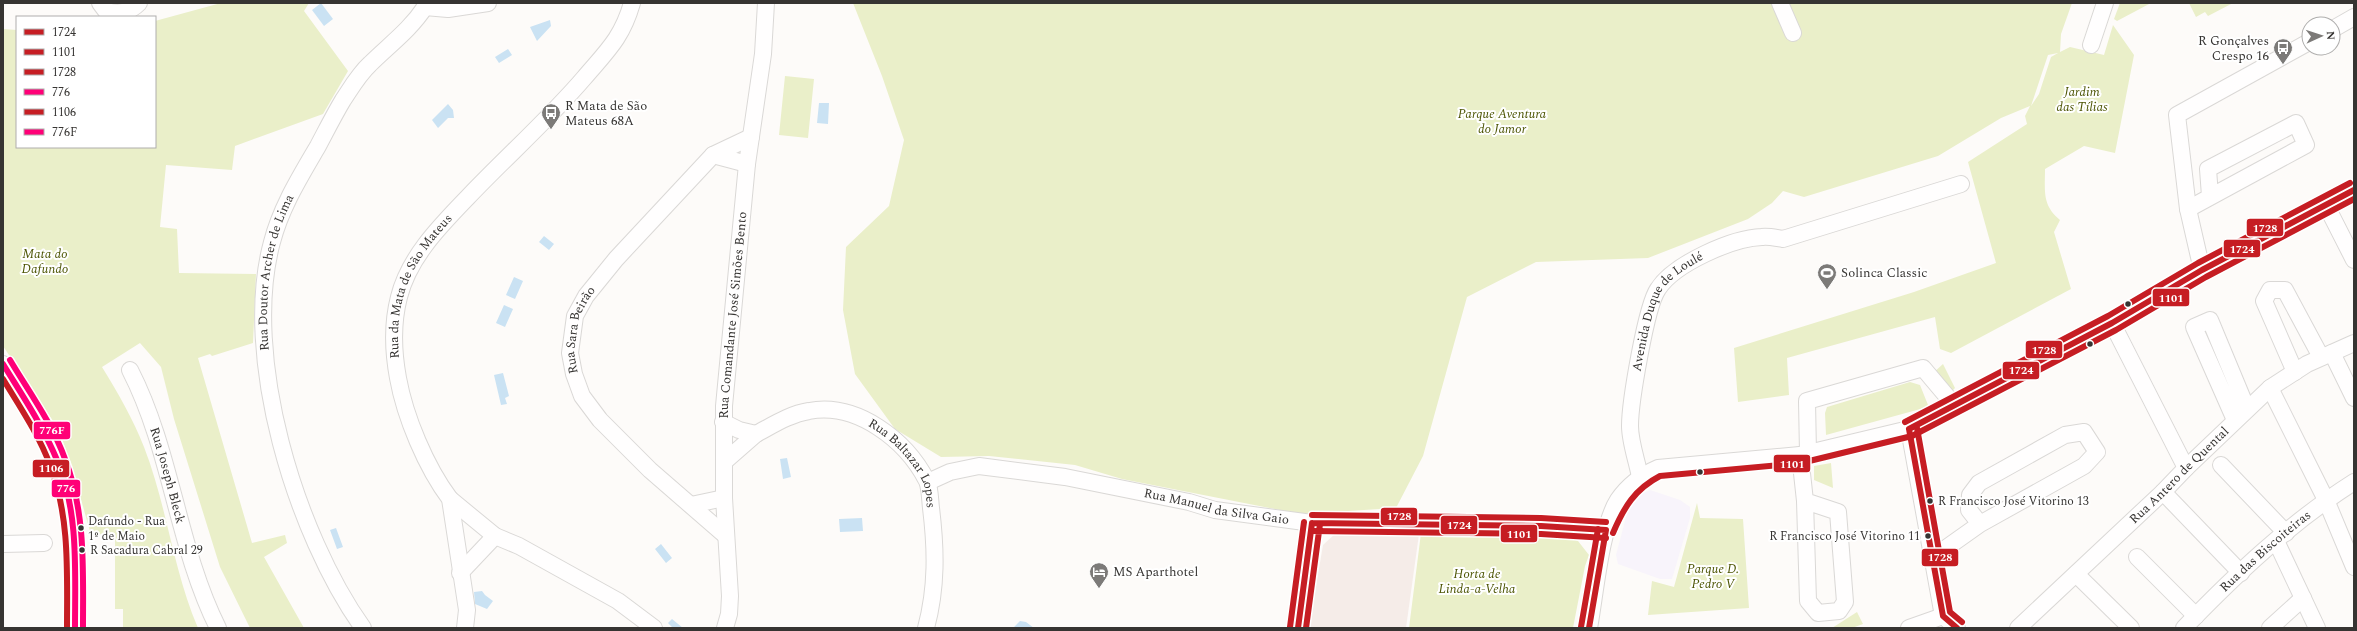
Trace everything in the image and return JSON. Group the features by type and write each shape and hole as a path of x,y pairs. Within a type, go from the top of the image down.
{"street":[{"path":"100,3 106,11 119,12 133,9 139,3"},
{"name":"Rua Doutor Archer de Lima","path":"363,628 317,547 294,490 268,376 263,342 264,286 272,242 284,206 343,101 368,66 414,23 423,5 448,9 488,3"},
{"name":"Rua da Mata de São Mateus","path":"465,628 467,610 460,573 450,499 440,486 423,451 399,386 394,346 394,325 399,296 415,259 440,226 571,94 619,37 632,3"},
{"name":"Rua Comandante José Simões Bento","path":"725,628 729,614 724,498 723,422 747,164 762,70 766,3"},
{"path":"1780,3 1793,33"},
{"path":"2091,45 2106,3"},
{"path":"2341,24 2354,17"},
{"path":"2202,270 2188,209 2177,115 2301,46"},
{"path":"2188,209 2306,145 2296,123 2208,169 2210,196"},
{"name":"Rua Sara Beirão","path":"726,536 650,470 590,407 582,396 574,374 570,353 575,316 586,296 616,260 713,155 751,137"},
{"path":"713,155 747,164"},
{"name":"Avenida Duque de Loulé","path":"1640,477 1630,426 1640,354 1650,310 1658,289 1679,268 1724,246 1761,237 1783,238 1961,184"},
{"path":"1589,628 1606,530 1618,500 1640,477 1658,468 1804,454 1909,429 2112,322 2202,270 2354,190"},
{"path":"2326,205 2354,260"},
{"path":"2295,372 2264,301 2270,290 2285,290 2354,398"},
{"path":"2235,420 2194,327 2210,320 2247,409"},
{"path":"2112,322 2186,468"},
{"name":"Rua Antero de Quental","path":"2018,628 2164,492 2186,468 2270,388 2326,355 2354,343"},
{"path":"3,364 51,447 62,473 69,500 74,539 76,628"},
{"path":"1805,501 1838,512 1845,602 1839,611 1818,613 1808,601 1805,501 1804,454 1807,401 1923,368 1955,406"},
{"name":"Rua Joseph Bleck","path":"130,370 156,429 187,548 218,628"},
{"path":"2270,388 2326,500 2354,567"},
{"name":"Rua Baltazar Lopes","path":"724,462 756,434 788,417 810,410 834,411 850,414 891,435 911,457 928,482 936,560 934,591 926,628"},
{"path":"723,422 739,430 756,434"},
{"path":"1909,429 1943,616 1957,628"},
{"path":"1932,558 1980,524 2084,466 2096,452 2084,432 2064,435 1979,483 1970,495 1968,510 1980,524"},
{"path":"2221,465 2281,537 2303,598 2317,628"},
{"name":"Rua Manuel da Silva Gaio","path":"928,482 950,472 979,466 1065,477 1189,502 1216,510 1312,523 1541,526 1606,530"},
{"name":"Rua das Biscoiteiras","path":"2184,628 2281,537 2326,500 2354,482"},
{"path":"2164,492 2241,573"},
{"path":"691,505 724,498"},
{"path":"450,499 495,536 519,546 618,601 654,628"},
{"path":"1298,628 1312,523"},
{"path":"460,573 495,536"},
{"path":"3,544 44,543"},
{"path":"2137,557 2196,616"},
{"path":"2076,574 2131,628"},
{"path":"2270,628 2303,598"},
{"path":"1909,628 1943,616"}],"shaded area":[{"path":"1650,490 1680,500 1690,507 1690,518 1672,579 1660,579 1618,564 1616,555 1629,506 1635,497"},
{"path":"1356,532 1419,534 1406,628 1309,628 1323,545 1335,534"}],"green space":[{"name":"Mata do Dafundo","path":"221,3 309,3 304,11 348,71 323,114 235,146 232,170 166,165 160,227 177,229 179,273 256,274 253,343 212,356 210,354 198,358 252,543 285,535 287,543 264,557 304,628 250,628 220,567 174,419 161,367 140,343 102,367 125,406 144,447 159,492 182,584 198,628 123,628 123,609 115,609 115,533 91,535 73,471 59,430 3,346 3,29 16,30 16,148 156,148 156,21"},
{"path":"853,3 2072,3 2061,34 2060,52 2070,47 2104,55 2113,25 2134,55 2115,153 2084,146 2045,169 2047,203 2050,209 2060,220 2054,232 2071,289 1951,353 1940,349 1935,317 1787,358 1789,395 1738,402 1734,348 1914,292 1996,263 1968,162 2027,124 2025,116 2030,106 2001,118 1938,156 1804,197 1783,191 1772,203 1748,219 1648,258 1536,262 1467,297 1423,456 1396,508 1300,514 1122,479 1075,465 989,456 941,457 895,429 855,374 843,310 846,247 889,206 904,140 882,76","holes":["2058,53 2051,57 2039,94 2031,106 2048,55"]},
{"path":"2120,3 2151,3 2117,21 2114,19"},
{"path":"2189,3 2233,3 2208,16 2205,12 2196,17"},
{"path":"785,76 814,79 808,138 779,135"},
{"path":"1943,364 1955,388 1950,393 1932,374"},
{"path":"1910,382 1920,385 1928,405 1924,408 1826,435 1825,413 1827,407"},
{"path":"1831,463 1833,488 1814,480 1814,466"},
{"name":"Parque D. Pedro V","path":"1697,503 1700,518 1743,519 1749,608 1648,615 1652,581 1674,587"},
{"name":"Horta de Linda-a-Velha","path":"1421,533 1567,537 1578,541 1589,555 1585,566 1573,628 1409,628"},
{"path":"1857,612 1863,624 1852,628 1832,628"}],"water":[{"path":"321,3 333,19 324,26 312,10"},
{"path":"550,20 551,26 537,41 530,27"},
{"path":"508,49 512,55 499,63 495,57"},
{"path":"819,103 829,103 828,124 817,123"},
{"path":"448,104 453,110 454,118 448,118 438,128 432,120"},
{"path":"544,236 554,244 549,250 539,242"},
{"path":"514,277 523,281 515,299 506,295"},
{"path":"504,305 513,309 505,327 496,323"},
{"path":"503,373 509,396 505,398 507,404 501,405 494,375"},
{"path":"787,458 791,477 783,479 780,459"},
{"path":"862,518 863,531 840,532 839,519"},
{"path":"336,528 343,547 337,549 330,530"},
{"path":"661,544 672,558 666,563 655,549"},
{"path":"482,591 493,601 487,609 475,604 474,592"},
{"path":"672,619 683,628 673,628 668,623"},
{"path":"1020,621 1026,622 1034,628 1013,628"}],"transit line":[{"name":"1728","path":"1905,422 2108,316 2198,263 2350,183"},
{"name":"1724","path":"1909,429 2112,323 2202,270 2354,190"},
{"name":"1101","path":"1613,533 1621,515 1631,500 1651,481 1660,476 1801,463 1912,436 2116,330 2206,277 2354,199"},
{"name":"776F","path":"10,360 54,433 72,479 77,500 82,542 83,628"},
{"name":"776","path":"3,364 45,435 57,460 64,480 69,500 74,542 75,628"},
{"name":"1106","path":"3,379 29,421 46,454 56,485 61,505 66,545 67,628"},
{"name":"1728","path":"1917,428 1950,612 1962,622"},
{"name":"1724","path":"1909,429 1943,616 1957,628"},
{"name":"1728","path":"1312,515 1541,518 1606,522"},
{"name":"1728","path":"1290,627 1304,522"},
{"name":"1724","path":"1312,523 1541,526 1606,530"},
{"name":"1724","path":"1298,628 1312,523"},
{"name":"1101","path":"1306,628 1320,524"},
{"name":"1728","path":"1581,627 1598,529"},
{"name":"1724","path":"1589,628 1606,530"},
{"name":"1101","path":"1312,531 1541,534 1606,538"}],"place":[{"name":"R Gonçalves Crespo 16","path":"2283,65"},
{"name":"R Mata de São Mateus 68A","path":"551,130"},
{"name":"Solinca Classic","path":"1827,290"},
{"name":"R Francisco José Vitorino 13","path":"1930,501"},
{"name":"Dafundo - Rua 1º de Maio","path":"81,528"},
{"name":"R Francisco José Vitorino 11","path":"1928,536"},
{"name":"R Sacadura Cabral 29","path":"82,550"},
{"name":"MS Aparthotel","path":"1099,589"}],"park label":[{"name":"Jardim das Tílias","path":"2082,100"},
{"name":"Parque Aventura do Jamor","path":"1502,122"}]}
